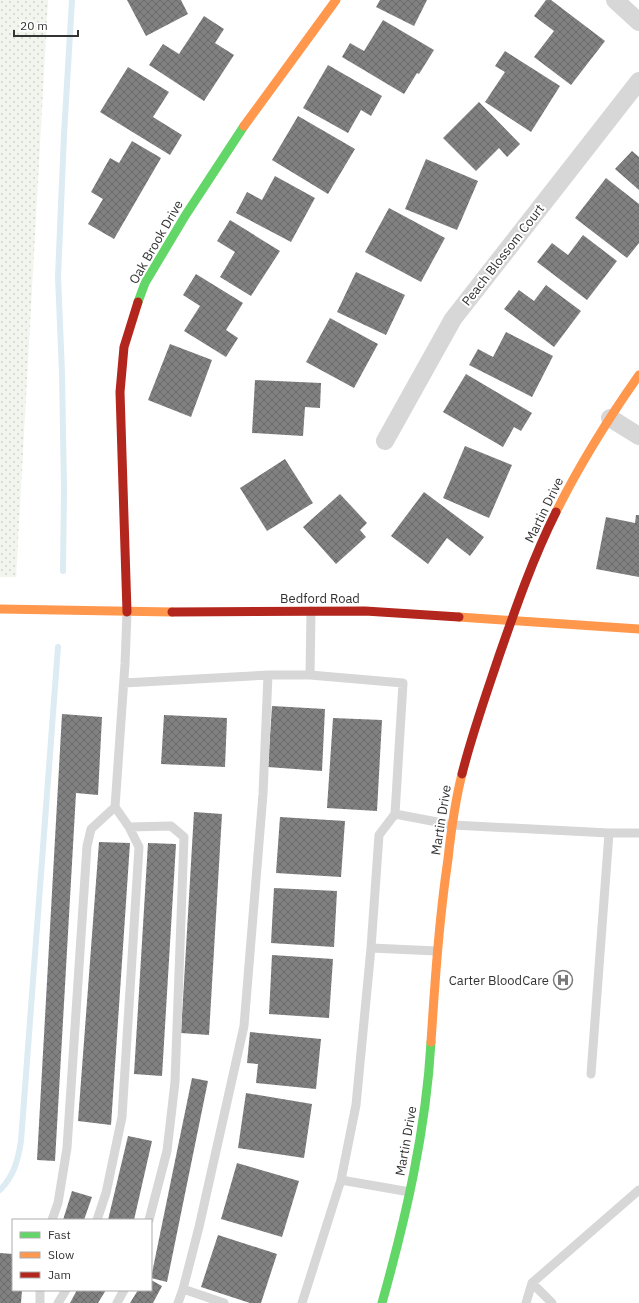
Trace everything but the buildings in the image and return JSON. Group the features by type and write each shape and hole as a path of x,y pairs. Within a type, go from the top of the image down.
{"street":[{"name":"Oak Brook Drive","path":"127,612 120,392 124,347 132,318 145,283 185,216 245,125 336,0"},
{"path":"615,0 639,22"},
{"name":"Peach Blossom Court","path":"385,441 453,319 639,81"},
{"name":"Martin Drive","path":"382,1303 410,1192 425,1111 431,1049 437,951 446,874 459,788 469,751 511,621 542,542 558,508 590,451 639,375"},
{"path":"610,418 639,436"},
{"name":"Bedford Road","path":"0,609 127,612 365,611 639,629"}],"lane":[{"path":"310,611 310,675"},
{"path":"97,1219 106,1193 122,1117 139,847 129,827 115,807 124,683 127,612"},
{"path":"124,683 268,675 310,675 403,683 395,814 379,835 371,948 356,1105 341,1180 302,1303"},
{"path":"178,1303 199,1227 244,1026 263,794 268,675"},
{"path":"52,1219 58,1203 68,1148 87,846 91,829 115,807"},
{"path":"395,814 453,825 610,833 639,833"},
{"path":"129,827 171,826 184,837 175,1082 166,1151 149,1219"},
{"path":"591,1074 610,833"},
{"path":"371,948 437,951"},
{"path":"341,1180 410,1192"},
{"path":"526,1303 532,1283 639,1190"},
{"path":"532,1283 552,1303"},
{"path":"183,1289 224,1303"},
{"path":"40,1291 40,1303"},
{"path":"58,1303 65,1291"},
{"path":"117,1303 123,1291"}],"shaded area":[{"path":"0,0 48,0 16,577 0,577"}],"waterway":[{"path":"63,571 64,489 62,373 58,277 72,0"},
{"path":"0,1190 9,1179 15,1167 21,1141 58,647"}],"traffic: fast":[{"path":"138,302 145,283 185,216 244,126"},
{"path":"382,1303 414,1174 425,1108 431,1042"}],"traffic: slow":[{"path":"244,126 336,0"},
{"path":"556,512 595,442 639,375"},
{"path":"0,609 172,612"},
{"path":"459,617 639,629"},
{"path":"431,1042 442,905 457,795 462,774"}],"traffic: jam":[{"path":"127,612 120,392 124,347 138,302"},
{"path":"462,774 479,715 512,619 532,565 556,512"},
{"path":"172,612 365,611 459,617"}],"place":[{"name":"Carter BloodCare","path":"563,980"}]}
